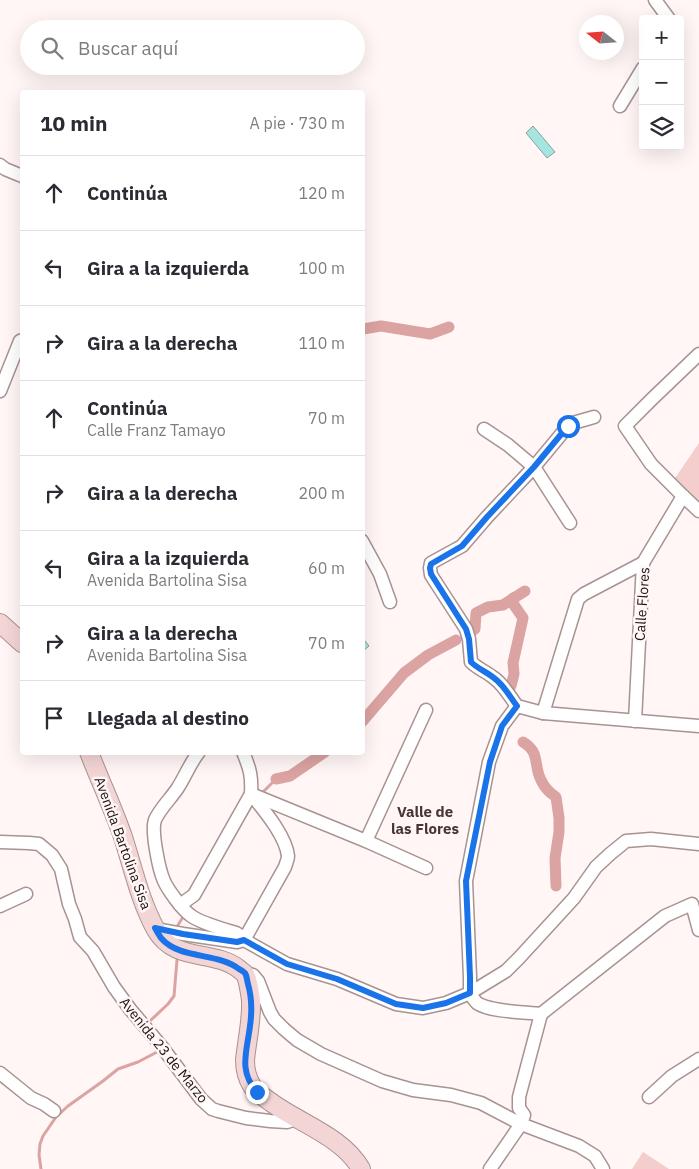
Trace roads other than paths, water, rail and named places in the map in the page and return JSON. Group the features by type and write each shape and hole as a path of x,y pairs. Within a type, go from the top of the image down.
{"street":[{"path":"655,0 667,15"},
{"path":"620,106 639,75"},
{"path":"0,165 20,175"},
{"path":"0,391 20,341"},
{"path":"699,354 625,426 651,464 699,510"},
{"path":"594,417 568,426 534,467 462,546 431,564 431,574 466,629 471,662 477,668 496,678 517,706 544,712 699,726"},
{"path":"484,429 508,445 534,467 570,523"},
{"name":"Calle Flores","path":"634,721 644,563 683,496"},
{"path":"365,546 380,574 390,602"},
{"path":"544,712 578,599 584,594 644,563"},
{"path":"0,623 20,641"},
{"path":"517,706 502,726 490,762 466,881 470,993 473,1000 491,1008 541,1014"},
{"path":"366,841 426,710"},
{"name":"Avenida Bartolina Sisa","path":"90,755 114,812 141,897 161,938 172,947 190,954 227,961 245,973"},
{"path":"197,755 178,788 155,820 154,829 160,869 164,882 180,904 196,919 236,933 244,940 287,964 337,979 396,1004 423,1008 446,1003 470,993 506,971 574,898 596,867 626,841 651,840 699,844"},
{"path":"180,904 194,895 251,794 252,778 250,767 244,755"},
{"path":"251,794 426,868"},
{"path":"155,928 237,942 244,940 288,859 287,850 278,830 251,794"},
{"name":"Avenida 23 de Marzo","path":"0,842 29,842 38,844 52,855 61,870 80,937 93,951 114,987 201,1100 212,1109 246,1118 286,1122 296,1119"},
{"path":"0,906 26,894"},
{"path":"490,1169 521,1124 524,1115 519,1108 519,1097 541,1014 665,916 692,904 699,930"},
{"path":"361,1169 346,1149 278,1107 257,1092 252,1086 245,1067 250,1027 251,998 245,973 253,975 258,981 274,1019 297,1040 321,1054 382,1081 413,1090 451,1095 481,1103 521,1124 579,1146 595,1156 603,1169"},
{"path":"649,1097 672,1076 699,1059"},
{"path":"0,1073 31,1098 54,1111"}],"waterway":[{"path":"365,329 381,326 430,334 449,327"},
{"path":"472,631 475,629 476,613 488,607 503,605 525,591"},
{"path":"511,686 514,674 513,663 523,618 514,605 513,598"},
{"path":"365,718 404,673 428,655 456,640"},
{"path":"523,742 532,750 542,783 556,797 559,818 555,858 556,886"},
{"path":"276,779 290,776 321,755"},
{"path":"262,793 276,779"},
{"path":"178,925 183,917"},
{"path":"151,1020 174,996 177,960"},
{"path":"41,1169 40,1144 56,1117 118,1069 138,1062 158,1050"}],"district":[{"name":"Valle de las Flores","path":"425,820"}]}
